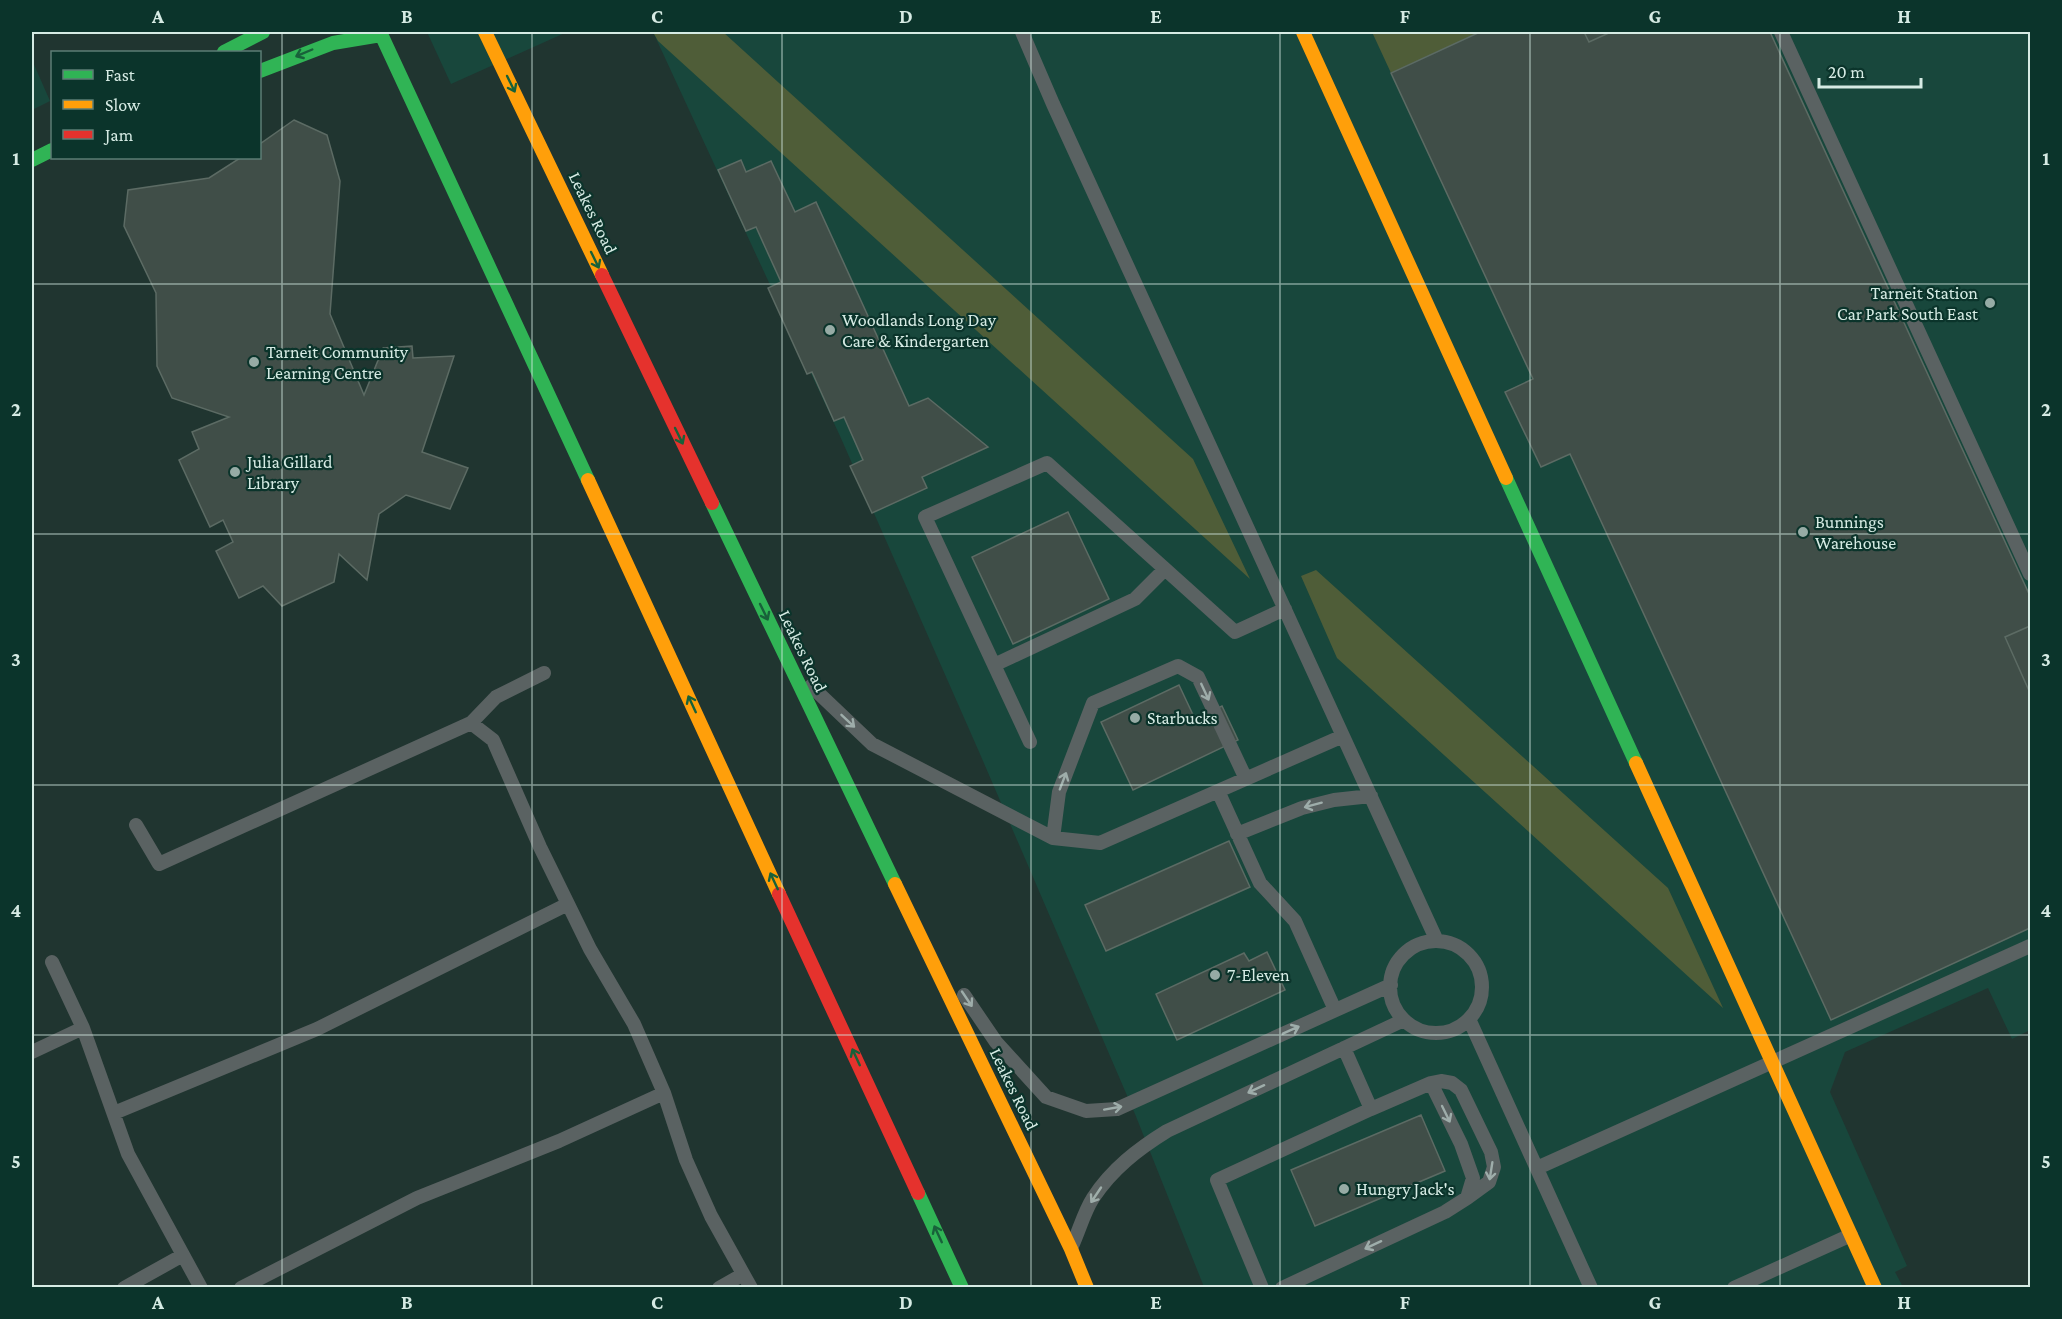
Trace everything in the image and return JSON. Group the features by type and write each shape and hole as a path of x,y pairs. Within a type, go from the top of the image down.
{"main road":[{"path":"226,51 263,32"},
{"path":"261,71 324,44 383,32 962,1287"},
{"name":"Leakes Road","path":"485,32 1087,1287"},
{"path":"1302,32 1875,1287"},
{"path":"32,160 51,150"}],"lane":[{"path":"1022,32 1057,114 1437,941"},
{"path":"1781,32 2031,574"},
{"path":"1030,742 925,518 1047,463 1235,632 1285,609"},
{"path":"994,665 1135,599 1165,569"},
{"path":"790,666 872,744 1053,838 1100,843 1343,736"},
{"path":"1053,838 1059,792 1093,703 1178,666 1198,677 1246,779"},
{"path":"136,825 159,864 471,723 496,697 544,673"},
{"path":"471,723 493,740 590,949 634,1024 664,1093 686,1160 711,1216 742,1275 751,1287"},
{"path":"1218,791 1260,883 1295,921 1335,1010"},
{"path":"1237,834 1302,808 1334,800 1371,796"},
{"path":"114,1113 318,1029 568,904"},
{"path":"911,916 996,1042 1046,1097 1086,1112 1117,1109 1391,985"},
{"path":"1437,941 1453,944 1467,952 1477,965 1481,979 1481,994 1477,1007 1469,1019 1458,1028 1444,1032 1430,1032 1416,1028 1404,1020 1395,1008 1390,993 1391,985 1391,977 1397,962 1408,951 1422,943 1437,941"},
{"path":"1537,1167 2031,946"},
{"path":"52,962 83,1028 128,1154 201,1287"},
{"path":"1469,1019 1591,1287"},
{"path":"1071,1250 1092,1200 1113,1173 1138,1149 1167,1131 1404,1020"},
{"path":"32,1052 83,1028"},
{"path":"1344,1048 1371,1110"},
{"path":"1262,1287 1217,1179 1431,1083 1441,1081 1452,1083 1461,1090 1491,1152 1494,1167 1489,1182 1445,1212 1282,1287"},
{"path":"1431,1083 1461,1144 1473,1179 1467,1198"},
{"path":"241,1287 417,1198 559,1141 664,1093"},
{"path":"1734,1287 1851,1235"},
{"path":"124,1287 183,1255"},
{"path":"719,1287 742,1275"}],"shaded area":[{"path":"427,32 567,32 451,84"},
{"path":"653,32 2030,32 2030,1030 2012,1039 1988,988 1845,1052 1830,1092 1907,1266 1895,1272 1903,1287 1204,1287 1135,1114 980,754 840,436"},
{"path":"653,32 723,32 1193,459 1250,579 658,41"},
{"path":"1372,32 1480,32 1391,73"},
{"path":"32,60 50,101 32,110"},
{"path":"1316,570 1668,888 1723,1008 1337,658 1301,576"}],"building":[{"name":"Bunnings Warehouse","path":"1480,32 1584,32 1589,42 1611,32 1770,32 2030,596 2030,626 2005,637 2030,693 2030,928 1831,1020 1570,454 1541,467 1505,392 1533,379 1391,73"},
{"path":"1584,32 1611,32 1589,42"},
{"name":"Tarneit Community Learning Centre","path":"294,120 327,135 340,181 330,314 364,395 383,348 412,346 413,358 454,356 422,452 468,468 450,509 406,495 379,514 367,580 339,554 334,582 282,606 263,586 239,598 216,551 233,542 223,520 210,527 179,460 199,449 192,432 229,417 172,398 157,366 156,293 124,226 128,190 209,178 238,159 261,159 261,143"},
{"name":"Woodlands Long Day Care & Kindergarten","path":"741,160 746,172 771,161 795,212 816,202 909,406 928,398 988,447 922,477 927,488 872,513 850,466 863,460 844,417 834,421 812,372 807,374 768,288 781,282 756,227 746,231 718,170"},
{"path":"1068,512 1109,599 1013,644 972,557"},
{"path":"2030,626 2030,693 2005,637"},
{"path":"1179,685 1195,719 1222,706 1238,740 1133,790 1101,722"},
{"path":"1229,841 1250,887 1106,951 1085,905"},
{"path":"1267,952 1285,990 1177,1040 1156,994 1244,953 1249,961"},
{"path":"1421,1115 1445,1171 1315,1226 1291,1170"}],"traffic: fast":[{"path":"226,51 263,32"},
{"path":"380,32 588,480"},
{"path":"261,71 333,43 381,35"},
{"path":"32,160 51,150"},
{"path":"1506,478 1636,763"},
{"path":"712,503 895,884"},
{"path":"918,1193 962,1288"}],"traffic: slow":[{"path":"485,32 602,275"},
{"path":"1303,32 1506,478"},
{"path":"588,480 779,894"},
{"path":"1636,763 1875,1288"},
{"path":"895,884 1071,1249 1087,1288"}],"traffic: jam":[{"path":"602,275 712,503"},
{"path":"779,894 918,1193"}],"place":[{"name":"Tarneit Station Car Park South East","path":"1990,303"},
{"name":"Woodlands Long Day Care & Kindergarten","path":"830,330"},
{"name":"Tarneit Community Learning Centre","path":"254,362"},
{"name":"Julia Gillard Library","path":"235,472"},
{"name":"Bunnings Warehouse","path":"1803,532"},
{"name":"Starbucks","path":"1135,718"},
{"name":"7-Eleven","path":"1215,975"},
{"name":"Hungry Jack's","path":"1344,1189"}]}
